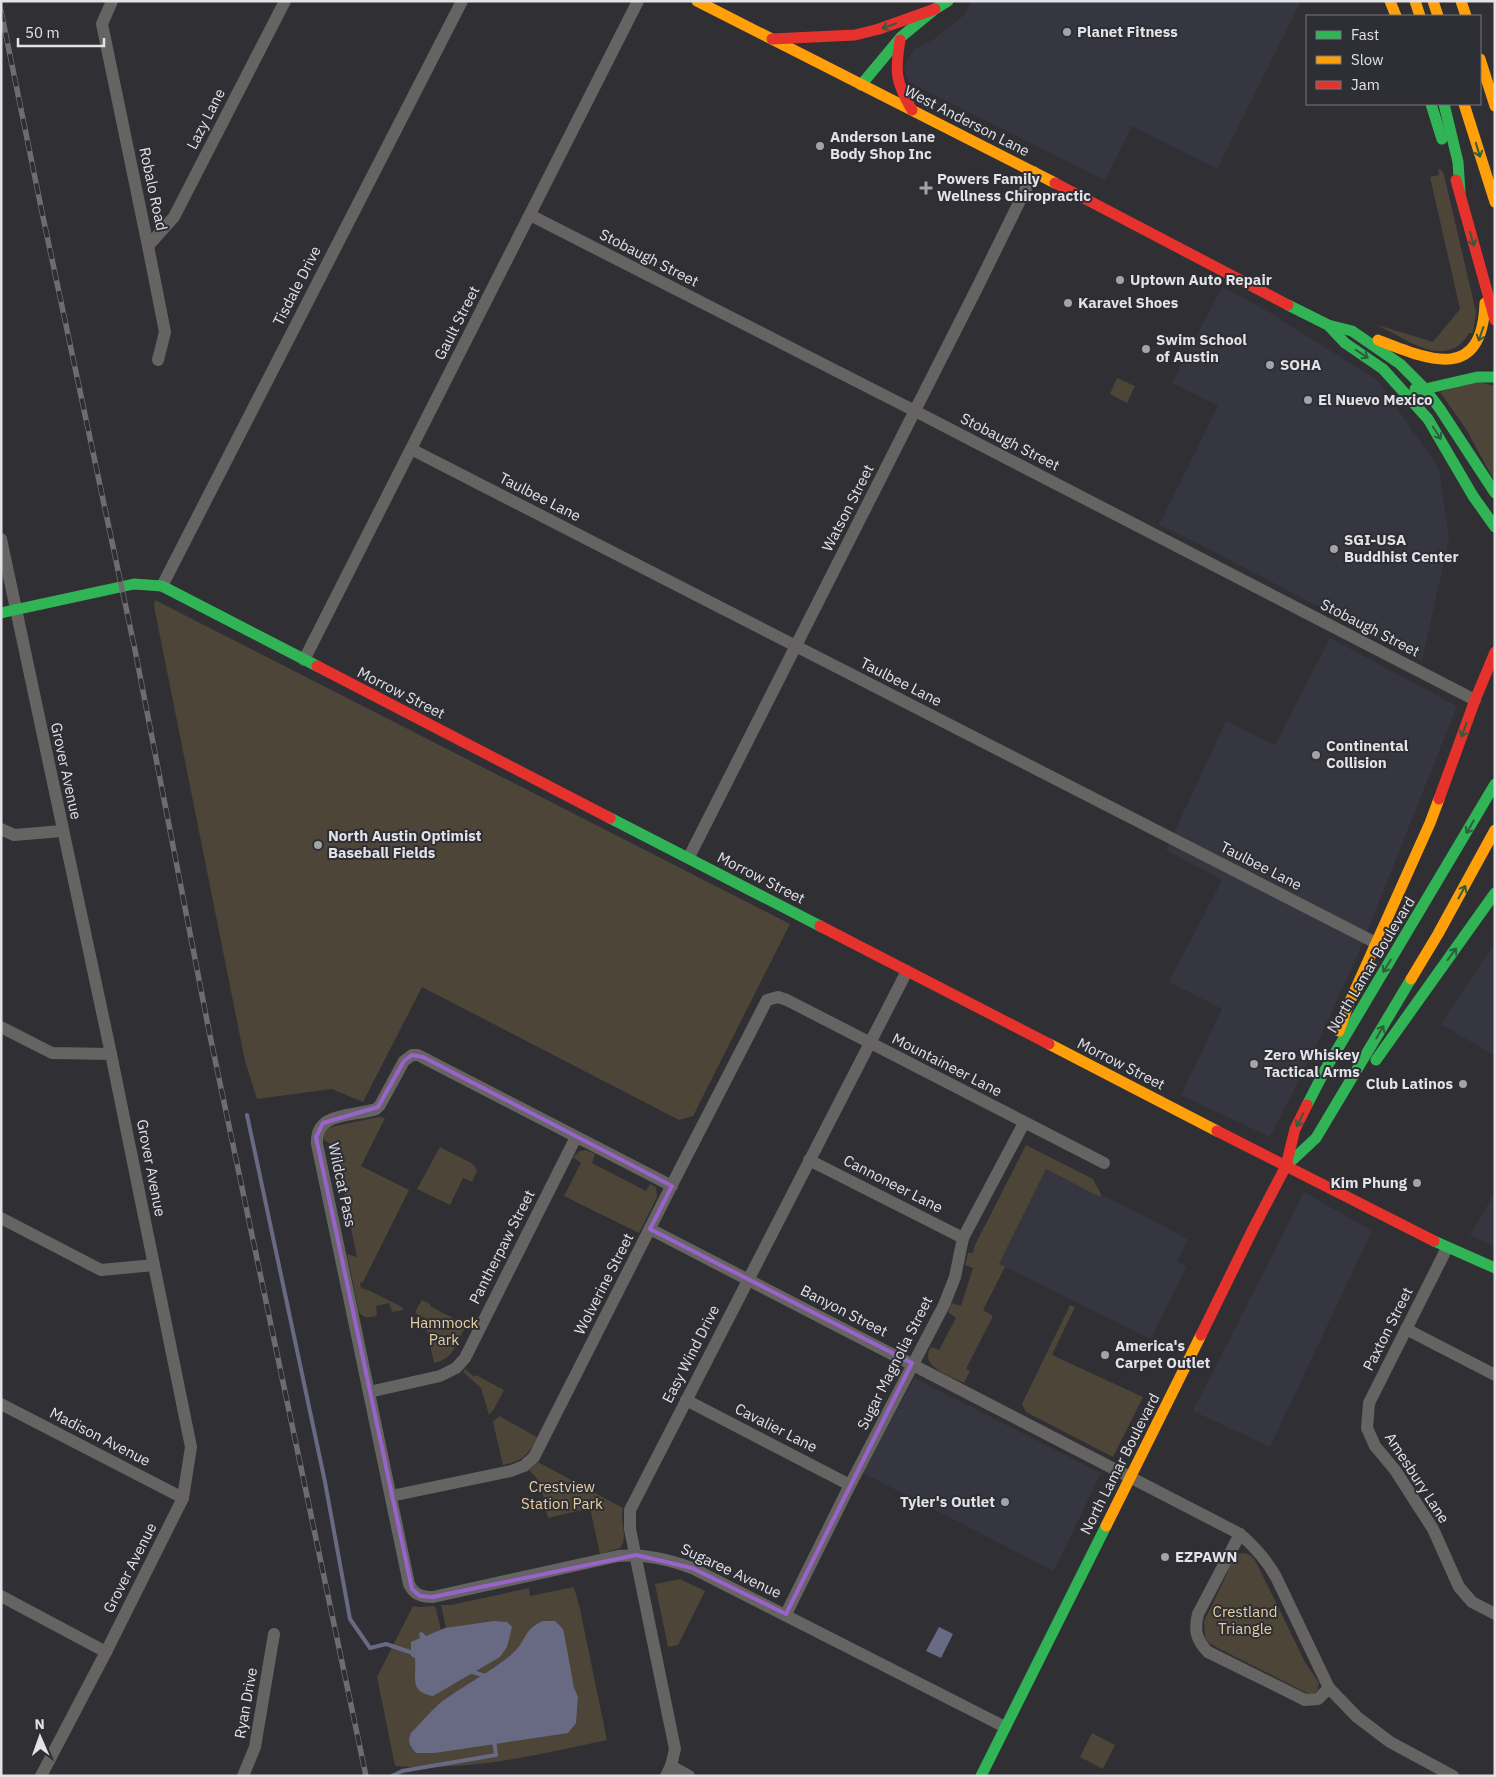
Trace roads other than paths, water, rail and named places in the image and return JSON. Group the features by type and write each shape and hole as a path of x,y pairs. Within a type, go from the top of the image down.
{"main road":[{"name":"West Anderson Lane","path":"697,1 1034,172 1328,325 1352,331 1400,364 1425,389 1460,438 1495,493"},
{"path":"861,85 901,37 935,9 948,1"},
{"path":"1390,1 1396,15"},
{"path":"1415,1 1420,15"},
{"path":"1433,1 1438,15"},
{"path":"1461,1 1466,15"},
{"path":"770,39 855,35 879,30 935,9"},
{"path":"901,37 895,72 900,90 912,110"},
{"path":"1481,62 1495,106"},
{"path":"1431,105 1460,192 1495,320"},
{"path":"1444,105 1458,162 1460,192"},
{"path":"1464,105 1495,202"},
{"path":"1352,331 1432,359 1451,360 1466,354 1478,343 1484,326 1485,285"},
{"name":"West Anderson Lane","path":"1328,325 1345,343 1383,369 1396,381"},
{"path":"1396,381 1412,388 1425,389 1477,377 1495,377"},
{"path":"1396,381 1428,419 1473,496 1495,527"},
{"name":"Morrow Street","path":"1,613 134,584 162,586 1286,1166 1447,1248 1495,1268"},
{"path":"1325,1070 1347,1008 1430,823 1475,700 1495,652"},
{"name":"North Lamar Boulevard","path":"981,1776 1244,1250 1253,1228 1286,1166 1295,1128 1325,1070 1495,784"},
{"name":"North Lamar Boulevard","path":"1286,1166 1316,1138 1463,890 1495,830"},
{"path":"1337,1104 1366,1073 1495,894"}],"street":[{"name":"Robalo Road","path":"112,1 102,24 165,332 158,360"},
{"name":"Lazy Lane","path":"148,246 174,217 285,1"},
{"name":"Tisdale Drive","path":"162,586 462,1"},
{"name":"Gault Street","path":"304,660 638,1"},
{"name":"Watson Street","path":"689,858 1034,172"},
{"name":"Stobaugh Street","path":"530,215 1475,700"},
{"name":"Taulbee Lane","path":"411,449 1376,943"},
{"name":"Grover Avenue","path":"1,540 111,1054 191,1447 183,1498 41,1776"},
{"path":"1,828 14,835 62,831"},
{"name":"Easy Wind Drive","path":"669,1771 675,1749 630,1529 630,1510 907,970"},
{"name":"Mountaineer Lane","path":"775,997 788,1000 1104,1163"},
{"name":"Wolverine Street","path":"391,1496 511,1471 531,1461 765,1003 775,997"},
{"path":"1,1027 52,1053 111,1054"},
{"name":"Wildcat Pass","path":"420,1596 409,1584 316,1144 320,1126 334,1119 376,1109 404,1061 412,1056 418,1056 672,1186"},
{"name":"Sugar Magnolia Street","path":"786,1614 850,1485 944,1305 959,1263 963,1238 1024,1122"},
{"name":"Pantherpaw Street","path":"369,1392 440,1376 458,1366 465,1358 576,1137"},
{"name":"Cannoneer Lane","path":"809,1160 963,1238"},
{"path":"1,1218 101,1270 154,1265"},
{"name":"Banyon Street","path":"650,1229 1240,1534 1256,1548 1276,1577 1329,1688 1357,1717 1390,1742 1454,1776"},
{"name":"Paxton Street","path":"1368,1428 1370,1404 1447,1248"},
{"path":"1406,1329 1495,1375"},
{"name":"Cavalier Lane","path":"686,1400 850,1485"},
{"name":"Madison Avenue","path":"1,1404 183,1498"},
{"name":"Amesbury Lane","path":"1368,1428 1375,1446 1395,1470 1433,1529 1459,1587 1472,1602 1495,1614"},
{"path":"1240,1534 1198,1614 1196,1625 1198,1640 1208,1652 1305,1700 1318,1699 1329,1688"},
{"name":"Sugaree Avenue","path":"420,1596 433,1597 618,1556 636,1555 664,1559 692,1568 786,1614 1005,1727"},
{"path":"1,1596 106,1652"},
{"name":"Ryan Drive","path":"243,1776 255,1747 274,1634"},
{"path":"669,1771 690,1776"}],"water":[{"path":"494,1621 507,1622 512,1627 507,1647 500,1657 433,1696 420,1691 415,1682 415,1658 411,1656 411,1642 420,1638 419,1633 422,1632 426,1636 445,1628"},
{"path":"543,1621 555,1621 563,1629 564,1633 574,1688 578,1697 576,1723 568,1733 435,1753 416,1753 410,1744 411,1733 431,1711 444,1700 512,1654 528,1632"},
{"path":"939,1627 953,1634 941,1658 926,1651"}],"waterway":[{"path":"247,1115 325,1482 350,1619 370,1648 386,1644 416,1654"},
{"path":"470,1671 485,1676"},
{"path":"392,1776 402,1771 496,1755 494,1739"}],"railway":[{"path":"1,11 135,650 209,1031 366,1776"}],"place":[{"name":"Planet Fitness","path":"1067,32"},
{"name":"Anderson Lane Body Shop Inc","path":"820,146"},
{"name":"Powers Family Wellness Chiropractic","path":"926,188"},
{"name":"Uptown Auto Repair","path":"1120,280"},
{"name":"Karavel Shoes","path":"1068,303"},
{"name":"Swim School of Austin","path":"1146,349"},
{"name":"SOHA","path":"1270,365"},
{"name":"El Nuevo Mexico","path":"1308,400"},
{"name":"SGI-USA Buddhist Center","path":"1334,549"},
{"name":"Continental Collision","path":"1316,755"},
{"name":"North Austin Optimist Baseball Fields","path":"318,845"},
{"name":"Zero Whiskey Tactical Arms","path":"1254,1064"},
{"name":"Club Latinos","path":"1463,1084"},
{"name":"Kim Phung","path":"1417,1183"},
{"name":"America's Carpet Outlet","path":"1105,1355"},
{"name":"Tyler's Outlet","path":"1005,1502"},
{"name":"EZPAWN","path":"1165,1557"}],"park label":[{"name":"Hammock Park","path":"444,1332"},
{"name":"Crestview Station Park","path":"562,1496"},
{"name":"Crestland Triangle","path":"1245,1620"}]}
